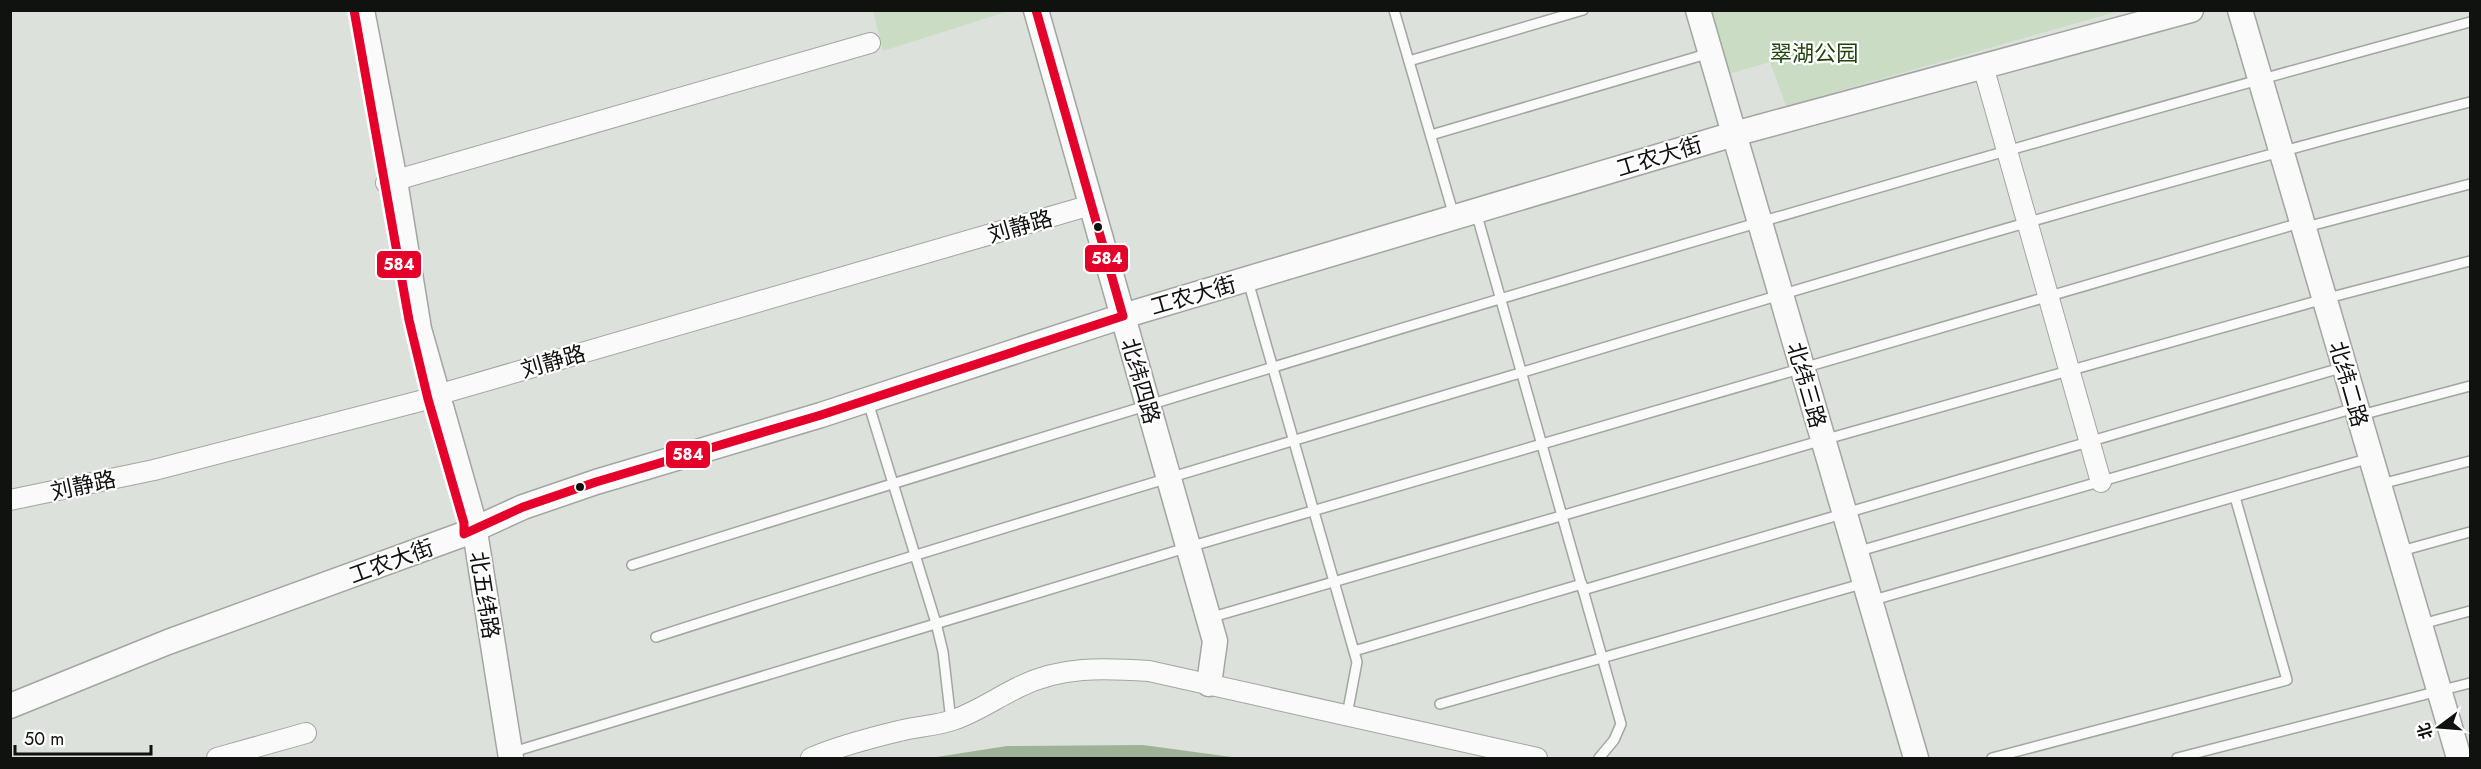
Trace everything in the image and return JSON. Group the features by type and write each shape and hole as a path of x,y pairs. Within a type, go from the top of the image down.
{"street":[{"name":"北五纬路","path":"354,10 391,182"},
{"name":"北五纬路","path":"362,10 391,182 407,309 469,527 511,756"},
{"name":"北纬四路","path":"1024,10 1116,313 1148,405 1209,618 1215,641 1209,684"},
{"name":"北纬四路","path":"1035,10 1085,207"},
{"name":"北纬三路","path":"1698,10 1916,759"},
{"name":"工农大街","path":"469,527 521,496 565,481 1116,313 1248,280 1734,134 2191,10"},
{"name":"北纬二路","path":"2240,10 2459,759"},
{"path":"391,182 870,44"},
{"path":"1983,66 2101,482"},
{"name":"刘静路","path":"10,500 154,470 433,397 1085,207"},
{"name":"工农大街","path":"10,706 168,642 523,507 867,399 1116,313"},
{"path":"811,759 827,752 899,731 951,721 982,709 1019,686 1053,674 1095,668 1149,671 1537,759"},
{"path":"217,759 306,733"}],"lane":[{"path":"1394,10 1431,135 1500,298 1621,724 1614,740 1599,759"},
{"path":"1409,61 1583,10"},
{"path":"632,565 1148,405 1759,221 2259,79 2470,22"},
{"path":"1431,135 1710,53"},
{"path":"656,637 915,554 1781,294 2280,150 2470,102"},
{"path":"511,756 936,623 1802,366 2303,225 2470,184"},
{"path":"1209,618 1333,580 1823,440 2324,299 2470,261"},
{"path":"1248,280 1357,662 1347,716"},
{"path":"1353,651 1845,514 2344,367"},
{"path":"1856,552 2357,412 2470,386"},
{"path":"867,399 936,623 943,652 951,721"},
{"path":"1440,704 1602,656 1868,592 2235,497 2371,458"},
{"path":"2379,485 2470,461"},
{"path":"1992,759 2287,680 2235,497"},
{"path":"2398,552 2470,532"},
{"path":"2420,625 2470,611"},
{"path":"2177,759 2470,682"}],"green space":[{"path":"873,10 1009,10 1009,11 883,51"},
{"name":"翠湖公园","path":"1706,11 2119,11 1786,106 1770,62 1725,75"}],"shaded area":[{"path":"1143,745 1239,758 930,758 1007,746"}],"transit line":[{"name":"584","path":"354,10 409,320 428,399 464,523 464,534 523,507 596,482 821,415 1123,316 1036,10"}]}
